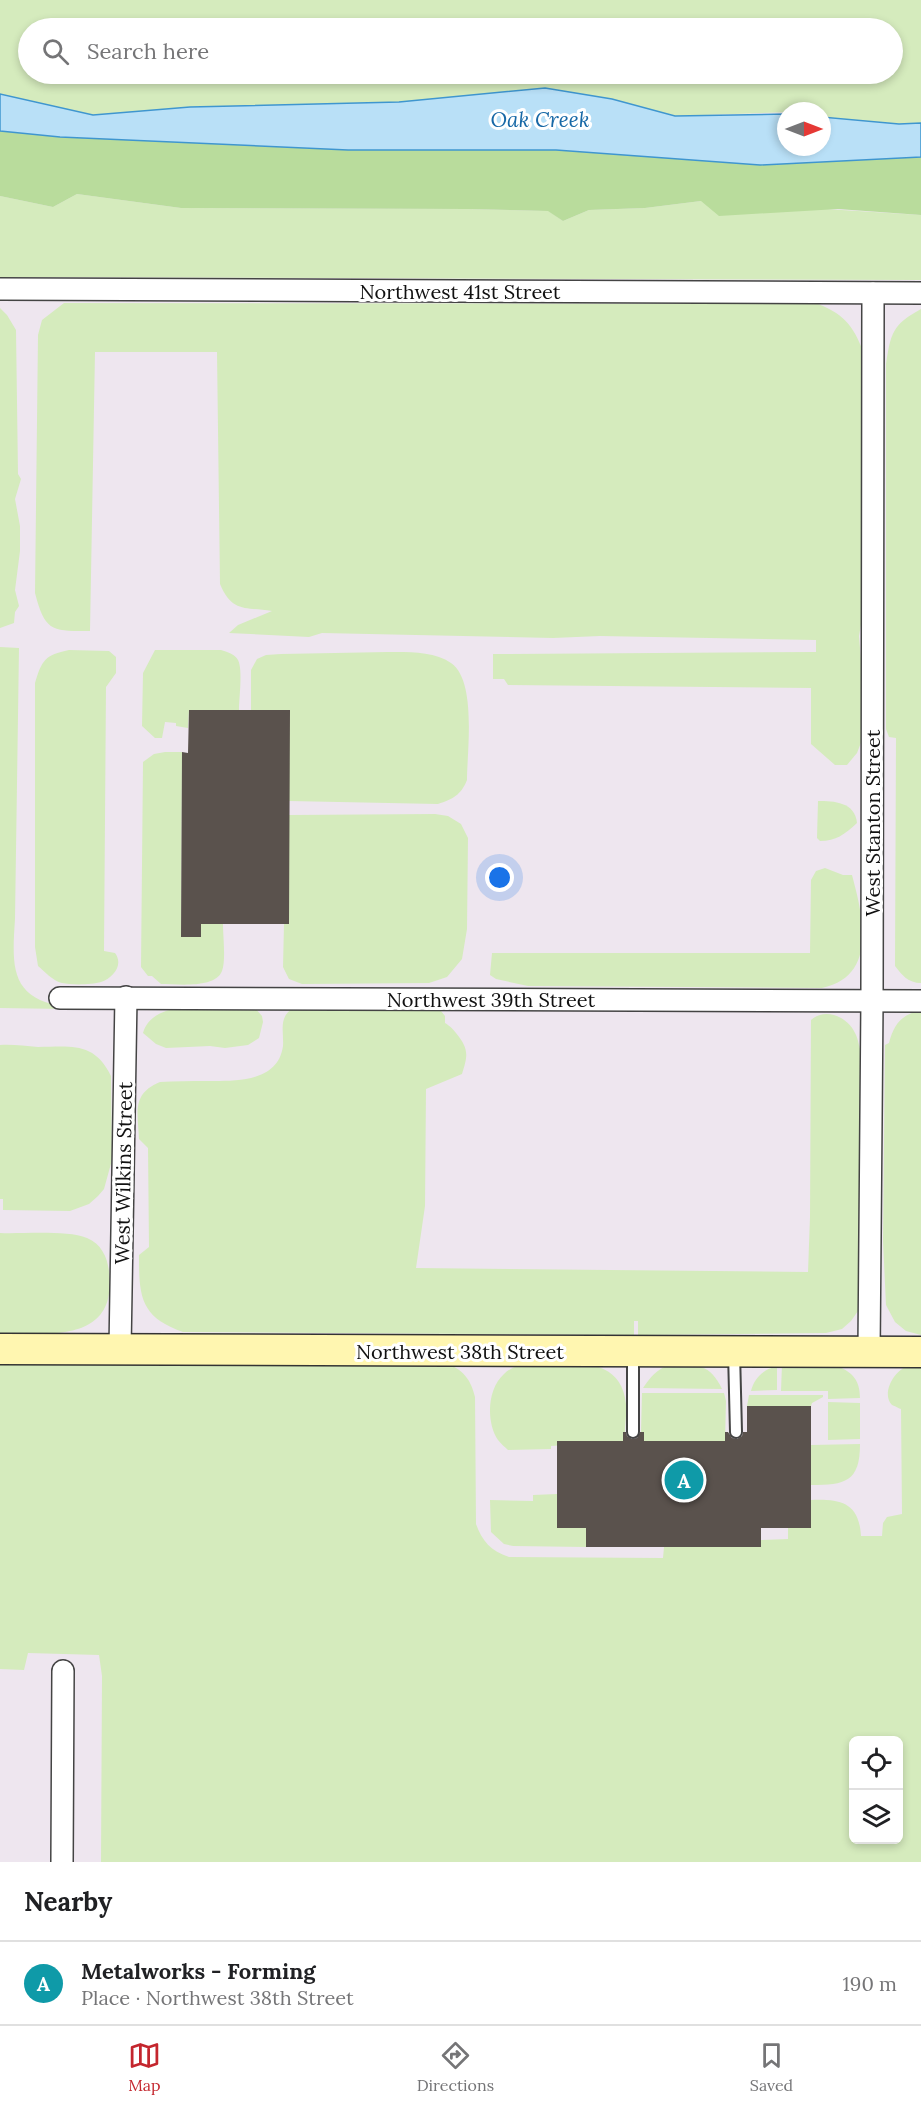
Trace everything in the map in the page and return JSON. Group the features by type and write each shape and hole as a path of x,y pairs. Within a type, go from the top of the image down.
{"main road":[{"name":"Northwest 38th Street","path":"0,1349 921,1352"}],"street":[{"name":"Northwest 41st Street","path":"0,289 921,293"},
{"name":"West Stanton Street","path":"869,1352 873,293"},
{"name":"West Wilkins Street","path":"120,1349 126,997"},
{"name":"Northwest 39th Street","path":"60,998 921,1001"},
{"path":"62,1862 63,1671"}],"lane":[{"path":"633,1352 633,1432"},
{"path":"734,1352 736,1432"}],"shaded area":[{"path":"0,0 921,0 921,1862 0,1862"}],"green space":[{"path":"0,0 921,0 921,123 899,124 831,118 831,102 777,102 777,113 675,116 612,99 545,88 399,102 190,107 93,115 0,94"},
{"path":"0,131 60,137 348,150 556,150 760,165 921,157 921,215 838,209 719,216 701,201 645,208 589,210 563,221 548,211 181,208 77,194 53,207 0,196"},
{"path":"77,194 181,208 549,211 563,221 589,210 645,208 701,201 921,215 921,280 0,277 0,196 53,207"},
{"path":"64,303 818,304 828,308 843,318 853,330 865,357 863,613 859,636 862,672 862,740 857,753 847,765 835,765 811,744 811,688 508,685 504,679 493,679 493,654 816,652 816,640 322,633 309,637 229,633 238,625 272,611 241,607 235,604 220,584 217,352 95,352 90,631 67,631 52,627 42,615 35,593 38,335 42,320"},
{"path":"0,308 16,330 18,474 21,479 15,499 20,526 20,551 15,590 19,606 15,612 14,623 0,628"},
{"path":"921,309 921,983 916,983 909,980 895,966 896,738 889,737 886,729 886,364 894,331 904,320"},
{"path":"0,647 19,648 15,966 18,978 34,997 68,1007 64,1009 0,1008"},
{"path":"69,650 109,651 116,657 116,673 106,687 104,951 115,953 118,966 110,977 101,982 87,984 62,983 52,978 38,966 35,947 35,683 46,660 55,654"},
{"path":"155,650 221,650 233,655 238,660 240,670 239,710 189,710 188,728 176,726 176,723 165,722 162,738 155,738 142,726 143,673"},
{"path":"404,652 437,656 451,663 459,672 467,700 469,735 467,780 459,793 438,804 289,801 251,710 251,670 257,659 266,655 281,654"},
{"path":"182,752 181,937 201,937 201,924 223,924 222,971 212,981 204,983 161,984 152,976 148,976 141,967 143,762 154,754"},
{"path":"818,801 843,804 852,811 857,823 840,836 820,841 817,838"},
{"path":"435,814 448,816 461,824 468,838 467,929 462,959 447,977 429,983 302,984 289,979 283,967 284,924 289,924 289,815"},
{"path":"825,868 843,875 852,875 860,908 862,942 859,958 852,971 840,981 822,988 528,986 496,979 490,975 492,953 810,953 811,880 816,871"},
{"path":"182,1007 255,1008 262,1016 263,1022 259,1038 248,1045 225,1048 210,1046 166,1048 156,1044 143,1033 153,1018"},
{"path":"293,1008 441,1011 445,1016 445,1023 463,1043 466,1057 462,1074 426,1089 425,1206 416,1268 808,1272 811,1020 823,1014 842,1018 852,1027 861,1052 861,1263 858,1311 842,1329 826,1333 638,1335 638,1321 634,1321 634,1335 183,1332 169,1326 150,1312 145,1303 140,1282 139,1255 149,1247 148,1148 139,1139 138,1105 140,1098 144,1092 160,1082 241,1080 264,1073 273,1067 279,1058 283,1046 285,1016"},
{"path":"921,1010 921,1335 906,1331 895,1322 886,1305 883,1241 885,1045 889,1043 899,1021"},
{"path":"0,1045 80,1048 97,1057 111,1076 112,1160 104,1189 89,1204 70,1211 3,1210 3,1199 0,1199"},
{"path":"0,1233 68,1234 87,1238 100,1247 107,1260 109,1271 109,1294 103,1311 92,1323 59,1333 0,1333"},
{"path":"0,1358 448,1364 466,1377 475,1397 476,1524 488,1545 509,1557 663,1558 664,1547 761,1547 761,1540 788,1539 788,1528 810,1528 811,1500 831,1500 846,1505 856,1516 861,1536 882,1536 883,1523 887,1517 902,1514 901,1409 892,1405 888,1389 893,1378 902,1369 921,1365 921,1862 101,1862 102,1676 99,1655 28,1653 24,1670 0,1669"},
{"path":"529,1363 590,1364 614,1376 622,1388 626,1404 623,1441 551,1446 551,1449 508,1450 498,1440 491,1424 491,1397 498,1380 504,1374 513,1368"},
{"path":"671,1364 702,1367 713,1375 722,1389 643,1388 655,1373"},
{"path":"782,1364 843,1368 857,1382 860,1398 828,1399 828,1391 781,1391"},
{"path":"777,1366 777,1390 751,1391 760,1375"},
{"path":"642,1393 724,1393 726,1401 725,1441 644,1441 644,1432 641,1432"},
{"path":"749,1395 823,1395 823,1397 811,1406 747,1406"},
{"path":"828,1402 860,1403 860,1439 828,1440"},
{"path":"860,1444 857,1466 848,1479 833,1484 811,1485 811,1445"},
{"path":"557,1494 557,1528 586,1528 586,1547 513,1546 504,1544 491,1532 490,1500 533,1501 533,1495"}],"water":[{"name":"Oak Creek","path":"545,88 612,99 675,116 777,114 777,156 831,156 831,118 899,124 921,123 921,157 760,165 556,150 348,150 60,137 0,131 0,94 93,115 190,107 399,102"}],"building":[{"path":"189,710 290,710 289,924 201,924 201,937 181,937 182,752 188,753"},
{"path":"747,1406 811,1406 811,1528 761,1528 761,1547 586,1547 586,1528 557,1528 557,1441 623,1441 623,1432 626,1432 627,1436 632,1439 637,1438 640,1432 644,1432 644,1441 725,1441 725,1432 737,1439 742,1436 743,1432 747,1432"}],"place":[{"name":"Metalworks - Forming","path":"684,1480"}]}
